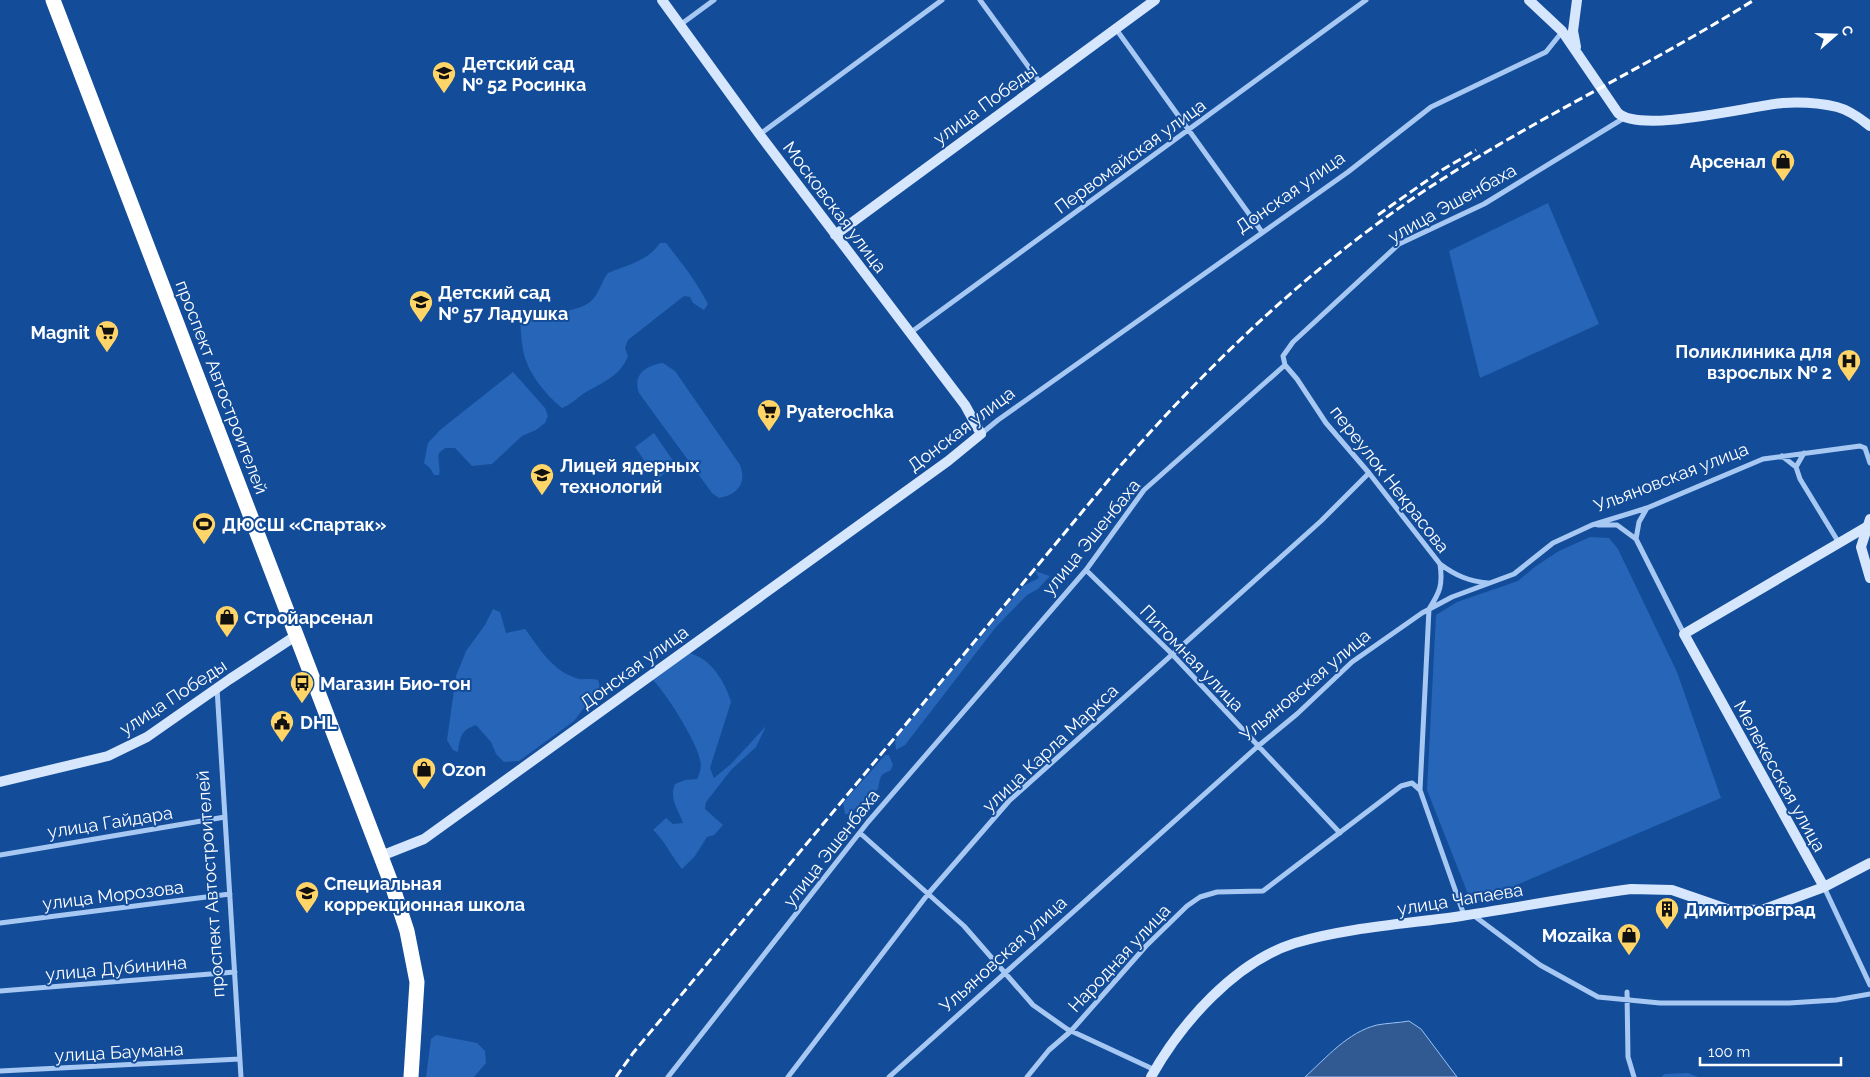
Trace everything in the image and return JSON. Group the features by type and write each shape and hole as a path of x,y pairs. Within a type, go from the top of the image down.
{"highway":[{"name":"проспект Автостроителей","path":"53,0 382,856 407,931 417,982 412,1077"}],"street":[{"name":"Московская улица","path":"662,0 760,135 965,405 981,434"},
{"path":"680,24 714,0"},
{"path":"760,135 942,0"},
{"path":"980,0 1040,84"},
{"name":"улица Победы","path":"835,235 1155,0"},
{"name":"Первомайская улица","path":"910,333 1366,0"},
{"path":"1529,0 1562,31 1624,118 1670,120 1785,103 1817,103 1844,110 1870,126"},
{"path":"1577,0 1573,31 1577,51"},
{"path":"1116,29 1190,129 1262,232"},
{"name":"Донская улица","path":"382,856 424,839 941,466 998,420 1348,172 1431,107 1546,52 1562,31"},
{"name":"улица Эшенбаха","path":"668,1077 860,833 936,741 1086,570 1144,490 1285,365 1283,356 1293,342 1399,244 1484,204 1624,118"},
{"name":"переулок Некрасова","path":"1285,365 1298,379 1326,423 1369,473 1440,564 1453,574 1470,581 1492,583"},
{"name":"Ульяновская улица","path":"889,1077 1297,714 1352,662 1429,609 1452,597 1514,574 1553,543 1592,525 1647,508 1763,459 1860,446 1865,448 1870,463"},
{"path":"1796,467 1804,453"},
{"path":"1782,456 1796,467 1800,479 1839,543"},
{"name":"улица Карла Маркса","path":"788,1077 928,894 1009,801 1171,653 1321,521 1369,473"},
{"path":"1592,525 1617,525 1636,539 1639,522 1647,508"},
{"path":"1684,634 1839,543 1869,523"},
{"path":"1869,523 1870,538"},
{"path":"1869,523 1862,547 1870,578"},
{"name":"Мелекесская улица","path":"1636,539 1684,634 1824,887"},
{"path":"1440,564 1442,581 1438,595 1429,609 1420,790 1469,915 1540,965 1598,997 1660,1003 1789,1003 1836,1000 1870,994"},
{"name":"Питомная улица","path":"1086,570 1171,653 1340,833"},
{"name":"улица Победы","path":"0,782 108,756 148,737 297,635"},
{"name":"проспект Автостроителей","path":"217,688 241,1077"},
{"name":"Народная улица","path":"1027,1077 1049,1050 1071,1031 1146,946 1187,906 1200,897 1217,892 1263,891 1400,786 1412,783 1420,790"},
{"name":"улица Гайдара","path":"0,855 225,817"},
{"path":"860,833 964,926 1033,1004 1071,1031 1153,1074"},
{"path":"1870,863 1824,887 1870,985"},
{"name":"улица Чапаева","path":"1153,1074 1197,1013 1224,984 1262,958 1295,943 1354,931 1631,889 1672,890 1727,909 1762,910 1824,887"},
{"name":"улица Морозова","path":"0,923 230,894"},
{"name":"улица Дубинина","path":"0,991 234,972"},
{"path":"1627,992 1628,1057 1634,1077"},
{"name":"улица Баумана","path":"0,1072 240,1059"}],"shaded area":[{"path":"1548,203 1599,324 1480,378 1449,251"},
{"path":"660,243 666,243 672,250 694,280 708,304 704,310 693,303 690,297 684,296 628,340 625,348 628,356 625,363 616,373 562,408 543,389 528,366 523,350 520,319 524,315 560,312 579,308 587,304 592,300 608,273 643,258"},
{"path":"663,363 675,371 740,465 742,471 741,483 736,491 731,494 719,498 712,493 639,393 637,386 642,372 647,368"},
{"path":"513,372 545,408 548,416 545,423 536,430 522,436 492,464 472,466 455,448 445,448 439,453 439,475 434,475 424,463 428,443 440,430"},
{"path":"654,433 676,465 657,479 635,447"},
{"path":"1590,537 1609,538 1618,549 1677,672 1721,798 1472,904 1427,790 1436,615 1457,602 1518,581 1559,551"},
{"path":"1035,571 1050,576 1038,589 1027,595 996,627 905,745 896,750 895,741 899,734 1023,586 1039,578"},
{"path":"493,609 500,612 506,633 525,629 554,665 570,676 579,679 598,680 600,687 574,721 519,761 504,762 496,754 491,742 476,725 467,729 462,735 458,752 453,750 447,740 456,676 466,651 485,625"},
{"path":"689,653 704,660 716,672 731,702 710,768 714,778 731,764 766,726 756,747 731,770 706,802 705,809 723,825 714,835 707,837 695,856 682,869 653,830 666,818 673,824 683,823 675,804 673,789 675,784 685,780 697,779 701,762 687,730 673,706 653,680 654,675"},
{"path":"885,755 889,755 893,765 890,771 882,775 878,789 849,814 845,814 843,803"},
{"path":"1409,1021 1421,1029 1457,1077 1305,1077 1338,1046 1356,1033 1377,1025"},
{"path":"436,1035 477,1043 485,1051 486,1063 474,1077 426,1077 431,1039"},
{"path":"1688,1073 1698,1077 1661,1077 1665,1074"}],"railway":[{"path":"616,1077 633,1053 1121,465 1191,389 1265,316 1343,250 1427,189 1507,140 1714,25 1754,0"},
{"path":"1378,215 1442,170 1476,150"}],"place":[{"name":"Детский сад № 52 Росинка","path":"444,94"},
{"name":"Арсенал","path":"1783,182"},
{"name":"Детский сад № 57 Ладушка","path":"421,323"},
{"name":"Magnit","path":"107,353"},
{"name":"Поликлиника для взрослых № 2","path":"1849,382"},
{"name":"Pyaterochka","path":"769,432"},
{"name":"Лицей ядерных технологий","path":"542,496"},
{"name":"ДЮСШ «Спартак»","path":"204,545"},
{"name":"Стройарсенал","path":"227,638"},
{"name":"Магазин Био-тон","path":"302,704"},
{"name":"DHL","path":"282,743"},
{"name":"Ozon","path":"424,790"},
{"name":"Специальная коррекционная школа","path":"307,914"},
{"name":"Димитровград","path":"1667,930"},
{"name":"Mozaika","path":"1629,956"}]}
